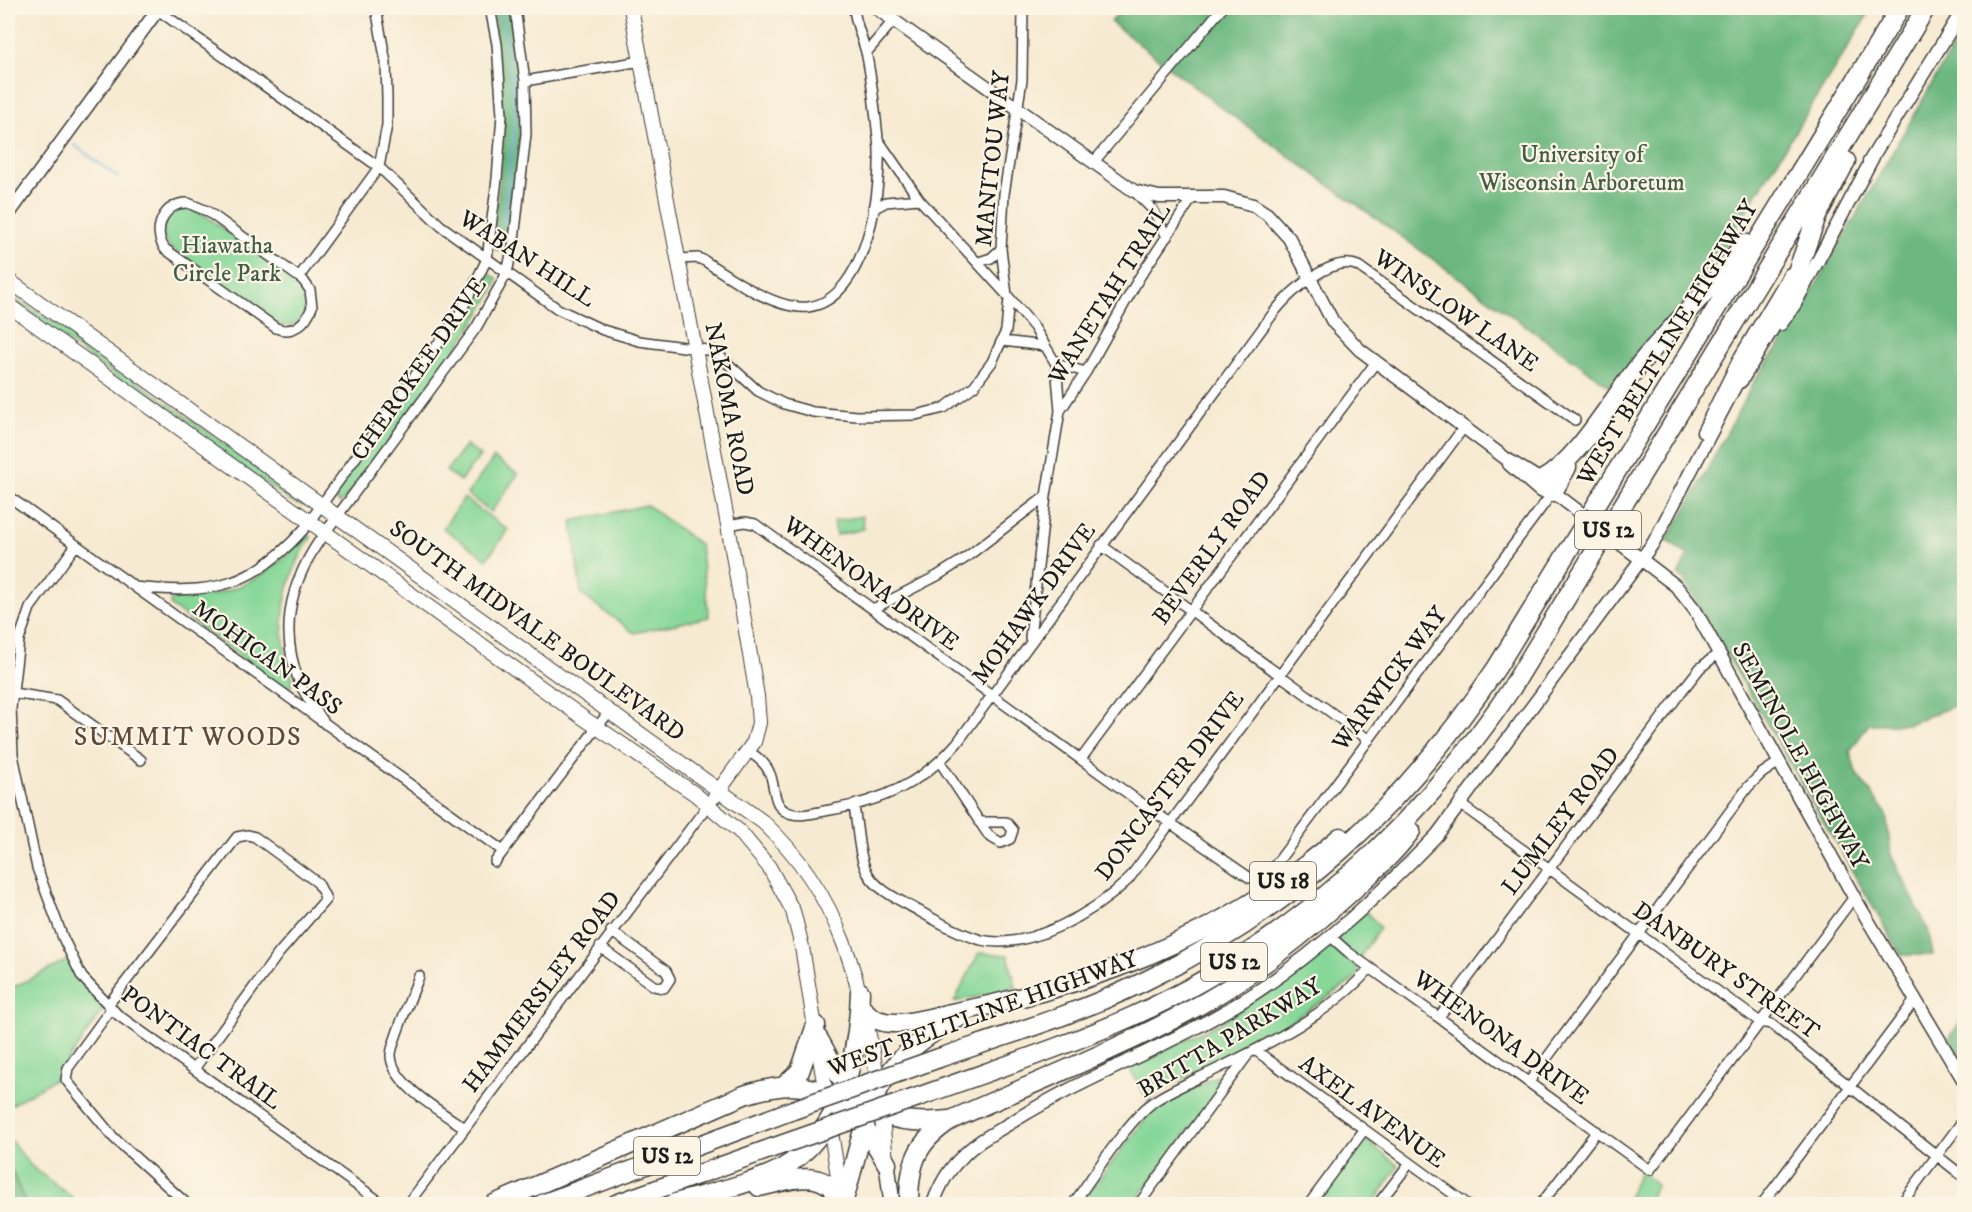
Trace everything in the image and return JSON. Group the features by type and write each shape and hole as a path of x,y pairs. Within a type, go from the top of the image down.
{"highway":[{"name":"WEST BELTLINE HIGHWAY","path":"542,1204 793,1110 1066,1014 1142,983 1230,935 1282,901 1328,864 1394,799 1435,752 1486,683 1900,8"},
{"name":"WEST BELTLINE HIGHWAY","path":"616,1204 918,1097 1117,1023 1188,989 1245,955 1303,915 1365,861 1426,799 1485,727 1558,614 1928,8"},
{"path":"1738,380 1788,297 1817,216 1831,187 1928,8"},
{"path":"1547,486 1584,424 1723,273 1868,62"},
{"name":"US 18","path":"843,1204 875,1119 879,1088 889,1071 908,1049 922,1038 974,1009 1069,985 1145,958 1222,919 1267,892 1310,862 1358,822 1486,683"},
{"name":"US 18","path":"909,1204 909,1184 916,1156 926,1139 951,1120 1196,1007 1268,961 1332,910 1386,859 1421,817 1485,727"},
{"path":"679,1202 782,1168 805,1150 829,1119 832,1097 845,1084 856,1048 860,992"},
{"path":"865,1011 875,1020 886,1023 974,1009"},
{"path":"817,1031 845,1084 875,1119 887,1164 892,1204"},
{"path":"494,1204 744,1095 786,1084 800,1071 817,1031"},
{"path":"786,1084 832,1097 875,1119 951,1120"},
{"path":"679,1202 803,1178 826,1183 843,1204"}],"main road":[{"name":"NAKOMA ROAD","path":"631,8 728,525 757,696 758,733 748,751 708,805"},
{"name":"SOUTH MIDVALE BOULEVARD","path":"8,280 608,713 720,789 770,829 812,876 846,944 865,1011 879,1088"},
{"name":"SOUTH MIDVALE BOULEVARD","path":"8,305 708,805 755,849 780,884 793,911 832,1097"},
{"path":"829,1119 843,1204"}],"street":[{"path":"8,215 157,8"},
{"name":"WABAN HILL","path":"157,8 379,167 441,226 558,309 603,330 639,341 694,347 720,354 758,391 784,404 830,415 887,417 931,412 952,403 980,379 1003,341 1008,297"},
{"path":"299,277 379,167 387,125 387,98 386,63 376,8"},
{"name":"CHEROKEE DRIVE","path":"135,587 168,591 233,584 282,554 310,521 459,315 487,259 497,179 502,115 497,44 490,8"},
{"name":"CHEROKEE DRIVE","path":"325,724 301,685 293,659 289,630 293,591 300,571 476,328 507,273 513,246 526,134 525,81 515,8"},
{"path":"678,259 698,258 777,302 792,306 817,305 834,295 855,269 864,249 873,209 879,141 866,52 854,8"},
{"name":"SEMINOLE HIGHWAY","path":"876,8 1134,191 1158,197 1224,197 1241,200 1267,214 1289,238 1333,322 1360,350 1505,458 1547,486 1685,596 1854,897 1965,1081"},
{"path":"1093,163 1222,8"},
{"path":"1681,492 1687,468 1741,356 1804,255 1822,236 1873,157 1964,8"},
{"name":"MANITOU WAY","path":"1008,297 1001,249 1004,194 1022,80 1022,9"},
{"path":"866,52 894,20"},
{"path":"525,81 641,61"},
{"path":"879,141 920,199 979,262 1034,327 1056,364 1060,411 1046,496 1030,641"},
{"path":"933,1204 943,1180 959,1159 980,1142 1060,1093 1188,1033 1229,1010 1279,977 1331,936 1437,835 1654,542 1738,380 1795,304 1873,157"},
{"path":"1134,191 1153,210 1167,237"},
{"name":"WANETAH TRAIL","path":"1060,411 1086,372 1124,303 1193,197"},
{"path":"873,209 886,202 920,199"},
{"path":"183,203 194,205 299,277 310,290 312,307 301,325 281,330 244,308 170,254 161,244 159,226 173,206 183,203"},
{"path":"979,262 991,258 1001,249"},
{"name":"WINSLOW LANE","path":"1310,280 1339,263 1350,262 1358,266 1584,424"},
{"name":"MOHAWK DRIVE","path":"748,751 765,764 770,773 777,801 783,810 799,815 854,807 903,789 940,762 957,743 1275,311 1293,291 1310,280"},
{"path":"1003,341 1045,346"},
{"name":"BEVERLY ROAD","path":"1081,759 1376,362"},
{"path":"1056,364 1086,372"},
{"name":"DONCASTER DRIVE","path":"854,807 864,865 880,888 966,935 1006,943 1029,937 1080,917 1109,899 1128,880 1464,427"},
{"name":"WARWICK WAY","path":"1250,878 1266,874 1277,863 1369,740 1547,486"},
{"name":"MOHICAN PASS","path":"8,496 503,851"},
{"path":"873,609 946,570 1046,496"},
{"name":"WHENONA DRIVE","path":"728,525 745,522 755,524 1250,878"},
{"name":"PONTIAC TRAIL","path":"76,545 30,608 18,647 13,693 12,746 37,868 63,938 81,977 109,1007 383,1204"},
{"path":"1101,545 1369,740"},
{"path":"8,645 18,647"},
{"name":"LUMLEY ROAD","path":"1439,1017 1681,692 1700,668 1719,653"},
{"path":"13,693 57,700 141,760"},
{"path":"495,862 608,713"},
{"path":"940,762 979,822"},
{"path":"1529,1082 1748,787 1761,774 1779,762"},
{"path":"8,790 19,788"},
{"name":"DANBURY STREET","path":"1460,804 1760,1022 1771,1024 1965,1177"},
{"name":"HAMMERSLEY ROAD","path":"408,1204 611,931 708,805"},
{"path":"188,1204 114,1138 66,1080 68,1068 109,1007 229,844 242,835 255,837 318,883 326,899 279,954 194,1069"},
{"path":"1760,1022 1854,897"},
{"path":"600,947 654,986 664,988 668,984 670,979 666,971 611,931"},
{"name":"WHENONA DRIVE","path":"1331,936 1371,968 1650,1170 1760,1022"},
{"name":"BRITTA PARKWAY","path":"1073,1204 1137,1118 1154,1101 1252,1052 1345,992 1371,968"},
{"path":"419,976 391,1054 396,1073 413,1090 465,1128"},
{"path":"1762,1204 1915,1000"},
{"path":"1139,1204 1252,1052"},
{"name":"AXEL AVENUE","path":"1252,1052 1467,1204"},
{"path":"1900,1204 1965,1119"},
{"path":"1309,1204 1364,1130"},
{"path":"1541,1204 1596,1131"},
{"path":"1378,1204 1409,1164"}],"green space":[{"path":"493,8 510,8 519,76 521,133 510,243 504,250 495,250 493,244 504,136"},
{"name":"University of Wisconsin Arboretum","path":"1122,8 1872,8 1701,284 1611,387 1215,103 1111,22"},
{"path":"1964,28 1964,702 1908,724 1869,724 1850,751 1856,773 1886,813 1891,855 1928,929 1933,955 1901,955 1683,579 1678,575 1688,555 1666,540 1684,513 1756,378 1786,337"},
{"name":"Hiawatha Circle Park","path":"179,207 187,207 204,215 301,283 307,298 304,314 300,320 286,326 277,324 168,246 164,235 164,225"},
{"path":"488,274 497,278 478,317 402,423 340,503 332,496 464,312"},
{"path":"14,299 60,326 298,497 305,506 293,503 12,302"},
{"path":"466,445 480,456 460,481 446,471"},
{"path":"494,458 518,474 491,512 467,494"},
{"path":"464,498 508,530 487,559 443,528"},
{"path":"647,505 700,545 709,617 634,633 581,594 572,521"},
{"path":"862,516 864,529 836,535 834,521"},
{"path":"306,534 311,537 294,571 284,606 284,642 293,679 291,686 284,689 171,606 170,601 206,596 249,582 285,557"},
{"path":"1367,912 1380,928 1355,964 1358,972 1354,980 1278,1030 1161,1090 1148,1101 1129,1067 1218,1024 1297,970"},
{"path":"979,953 1008,955 1016,988 954,1002"},
{"path":"68,960 79,981 104,1008 56,1078 8,1107 8,990"},
{"path":"1964,1016 1964,1063 1949,1038"},
{"path":"1221,1074 1226,1079 1223,1084 1134,1204 1080,1204 1154,1108"},
{"path":"8,1137 31,1166 81,1204 26,1204 8,1162"},
{"path":"1365,1140 1399,1166 1373,1204 1315,1204 1361,1141"},
{"path":"8,1163 26,1204 8,1204"},
{"path":"1640,1171 1657,1185 1645,1204 1625,1204"}],"waterway":[{"path":"501,8 516,116 503,223"},
{"path":"74,145 118,177"}],"district":[{"name":"SUMMIT WOODS","path":"188,737"}]}
